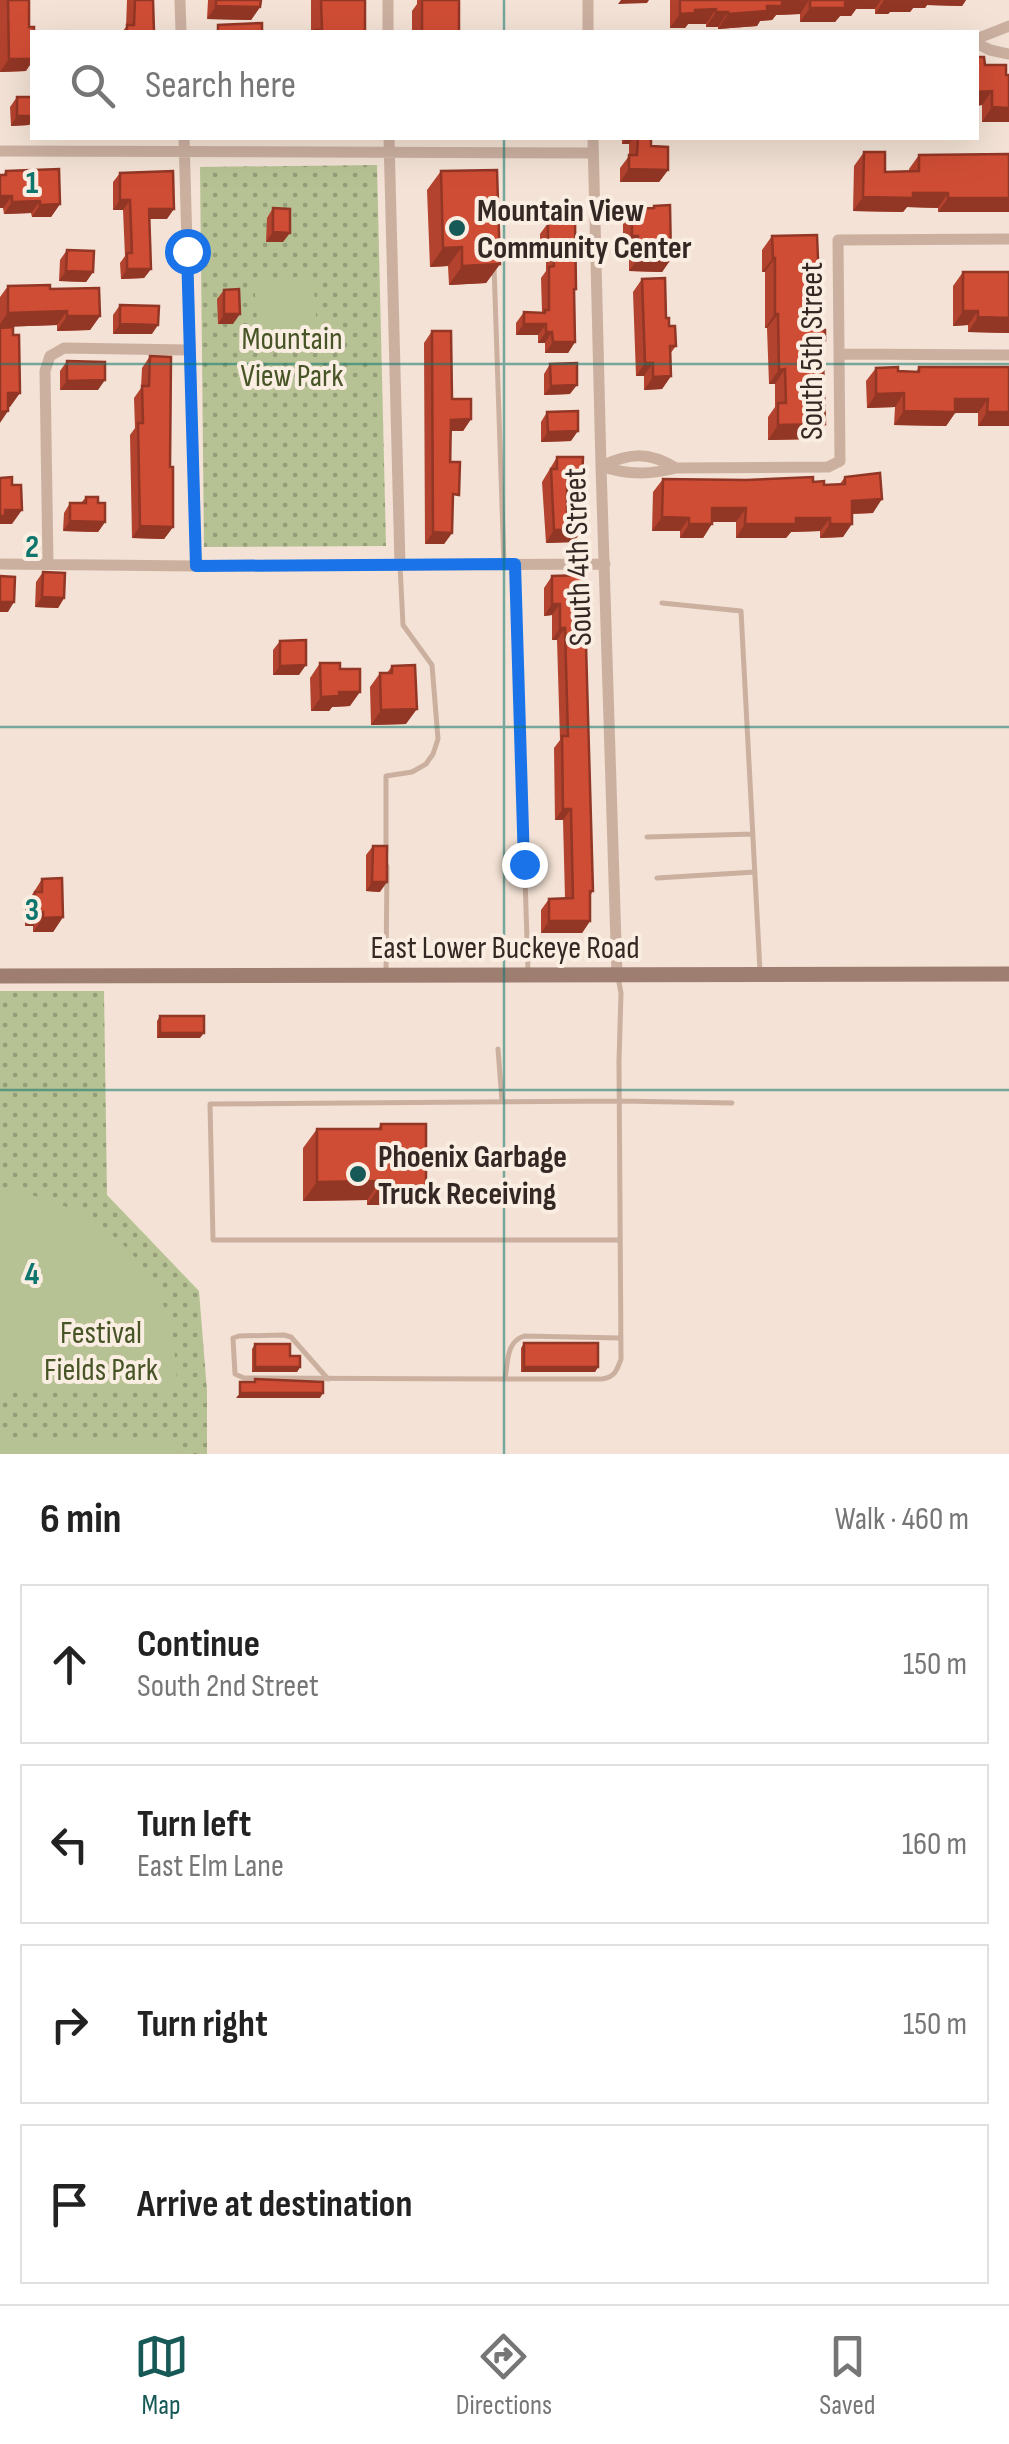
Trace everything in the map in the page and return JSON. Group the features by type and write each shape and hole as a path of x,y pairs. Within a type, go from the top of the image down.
{"main road":[{"name":"East Lower Buckeye Road","path":"0,976 1009,974"}],"street":[{"path":"180,0 181,30"},
{"path":"388,0 388,30"},
{"path":"588,0 588,30"},
{"path":"979,40 1009,26"},
{"path":"979,43 1009,54"},
{"path":"184,140 196,566"},
{"path":"389,140 400,565"},
{"name":"South 4th Street","path":"593,140 617,974"},
{"path":"0,152 594,152"},
{"name":"South 5th Street","path":"601,466 620,473 657,473 676,468 828,467 840,460 838,240 1009,239"},
{"path":"48,564 45,371 50,356 64,348 188,350"},
{"path":"838,354 1009,355"},
{"path":"0,564 605,564"}],"lane":[{"path":"494,250 528,974"},
{"path":"386,974 386,776 412,772 426,764 438,739 434,675 426,655 403,625 400,565"},
{"path":"662,603 741,611 760,974"},
{"path":"647,838 753,834"},
{"path":"657,878 755,872"},
{"path":"328,1378 291,1338 233,1338 235,1374 239,1377 328,1378 505,1379 610,1378 617,1371 621,1359 621,993 617,974"},
{"path":"498,1049 502,1102"},
{"path":"620,1240 214,1240 210,1104 732,1103"},
{"path":"505,1379 511,1347 518,1338 620,1338"}],"green space":[{"name":"Mountain View Park","path":"377,165 386,546 204,547 200,167"},
{"path":"313,276 318,342 259,346 254,280"},
{"name":"Festival Fields Park","path":"0,991 104,991 107,1195 199,1291 207,1391 207,1454 0,1454"},
{"path":"0,1190 57,1203 83,1215 129,1250 161,1298 172,1335 178,1389 0,1391"},
{"path":"179,1440 178,1454 0,1454 0,1441"}],"building":[{"path":"8,0 29,0 29,27 34,27 30,30 30,59 9,59"},
{"path":"135,0 153,0 154,30 127,30 127,25 134,25"},
{"path":"216,0 261,0 260,7 216,6"},
{"path":"321,0 365,0 365,30 322,30"},
{"path":"422,0 459,0 459,30 422,30"},
{"path":"680,0 800,0 767,6 767,11 728,14 716,9 680,14"},
{"path":"810,0 861,1 845,2 845,8 810,8"},
{"path":"262,23 262,30 218,30 218,25"},
{"path":"979,57 984,57 985,65 1006,65 1009,108 992,107 992,91 979,92"},
{"path":"17,97 30,97 30,116 17,116"},
{"path":"638,140 668,147 668,170 629,169 629,155 637,155"},
{"path":"864,152 885,152 885,172 919,171 919,155 1009,154 1009,198 948,198 948,193 913,193 913,198 863,197"},
{"path":"59,169 60,204 12,202 12,196 0,196 0,175 6,175 6,171"},
{"path":"497,170 500,264 462,266 462,247 443,248 441,171"},
{"path":"173,171 174,209 149,209 151,269 127,269 127,253 132,253 130,200 120,200 120,173"},
{"path":"670,205 671,259 638,259 638,236 632,236 632,209"},
{"path":"273,208 290,209 290,233 273,232"},
{"path":"575,222 575,342 553,342 546,324 524,324 524,312 549,310 549,267 554,266 548,223"},
{"path":"817,235 821,330 825,330 825,340 817,340 817,361 823,361 825,424 778,425 778,403 786,403 785,369 779,370 772,236"},
{"path":"67,250 94,251 93,272 66,271"},
{"path":"963,272 1009,272 1009,318 978,317 978,311 963,311"},
{"path":"665,278 666,318 669,326 675,326 676,346 670,346 671,376 653,377 653,363 645,363 642,279"},
{"path":"50,285 50,289 99,288 100,316 67,316 67,311 8,313 8,286"},
{"path":"239,289 240,314 224,314 224,290"},
{"path":"120,305 159,306 158,325 120,324"},
{"path":"13,327 13,335 19,335 20,393 8,393 8,411 0,412 0,328"},
{"path":"432,331 451,331 452,399 471,399 471,419 451,420 450,462 460,462 459,495 453,494 452,533 433,532"},
{"path":"150,356 171,357 173,527 140,526 138,423 143,423 142,386 149,386"},
{"path":"67,361 105,362 105,380 67,381"},
{"path":"577,363 577,385 551,386 550,364"},
{"path":"898,367 898,371 919,372 919,367 1009,367 1009,412 987,412 988,399 955,399 955,412 904,411 904,393 876,394 876,368"},
{"path":"578,411 578,431 548,432 547,412"},
{"path":"557,457 583,457 582,483 567,483 567,511 582,511 582,529 554,530 551,469 557,469"},
{"path":"880,473 882,499 852,501 852,524 830,524 830,518 796,518 796,524 745,524 746,508 712,508 712,524 689,524 689,518 662,517 663,479 813,477 813,482 824,481 824,485 845,484 845,477"},
{"path":"12,477 12,485 21,485 22,510 5,510 5,516 0,516 0,478"},
{"path":"86,497 98,497 98,503 105,503 105,522 70,521 70,503 86,503"},
{"path":"43,572 65,573 64,598 42,597"},
{"path":"584,575 593,891 590,921 549,921 549,899 573,898 571,809 563,809 562,736 568,736 565,628 560,628 560,604 552,604 552,576"},
{"path":"0,576 15,577 14,602 0,602"},
{"path":"306,640 306,665 280,666 280,641"},
{"path":"320,663 360,669 360,692 321,697"},
{"path":"415,665 417,709 381,710 380,673 392,673 392,666"},
{"path":"373,846 387,846 387,882 372,882"},
{"path":"62,878 63,917 43,918 43,912 35,912 35,892 42,892 42,879"},
{"path":"160,1016 204,1016 204,1033 160,1033"},
{"path":"381,1124 426,1124 426,1186 380,1186 380,1181 317,1182 317,1129 381,1129"},
{"path":"524,1343 598,1343 598,1367 524,1367"},
{"path":"255,1344 290,1344 290,1356 300,1356 300,1367 255,1367"},
{"path":"240,1382 323,1382 323,1393 240,1393"}],"place":[{"name":"Mountain View Community Center","path":"457,228"},
{"name":"Phoenix Garbage Truck Receiving","path":"358,1174"}],"route":[{"path":"187,251 196,566 515,564 524,864"}]}
